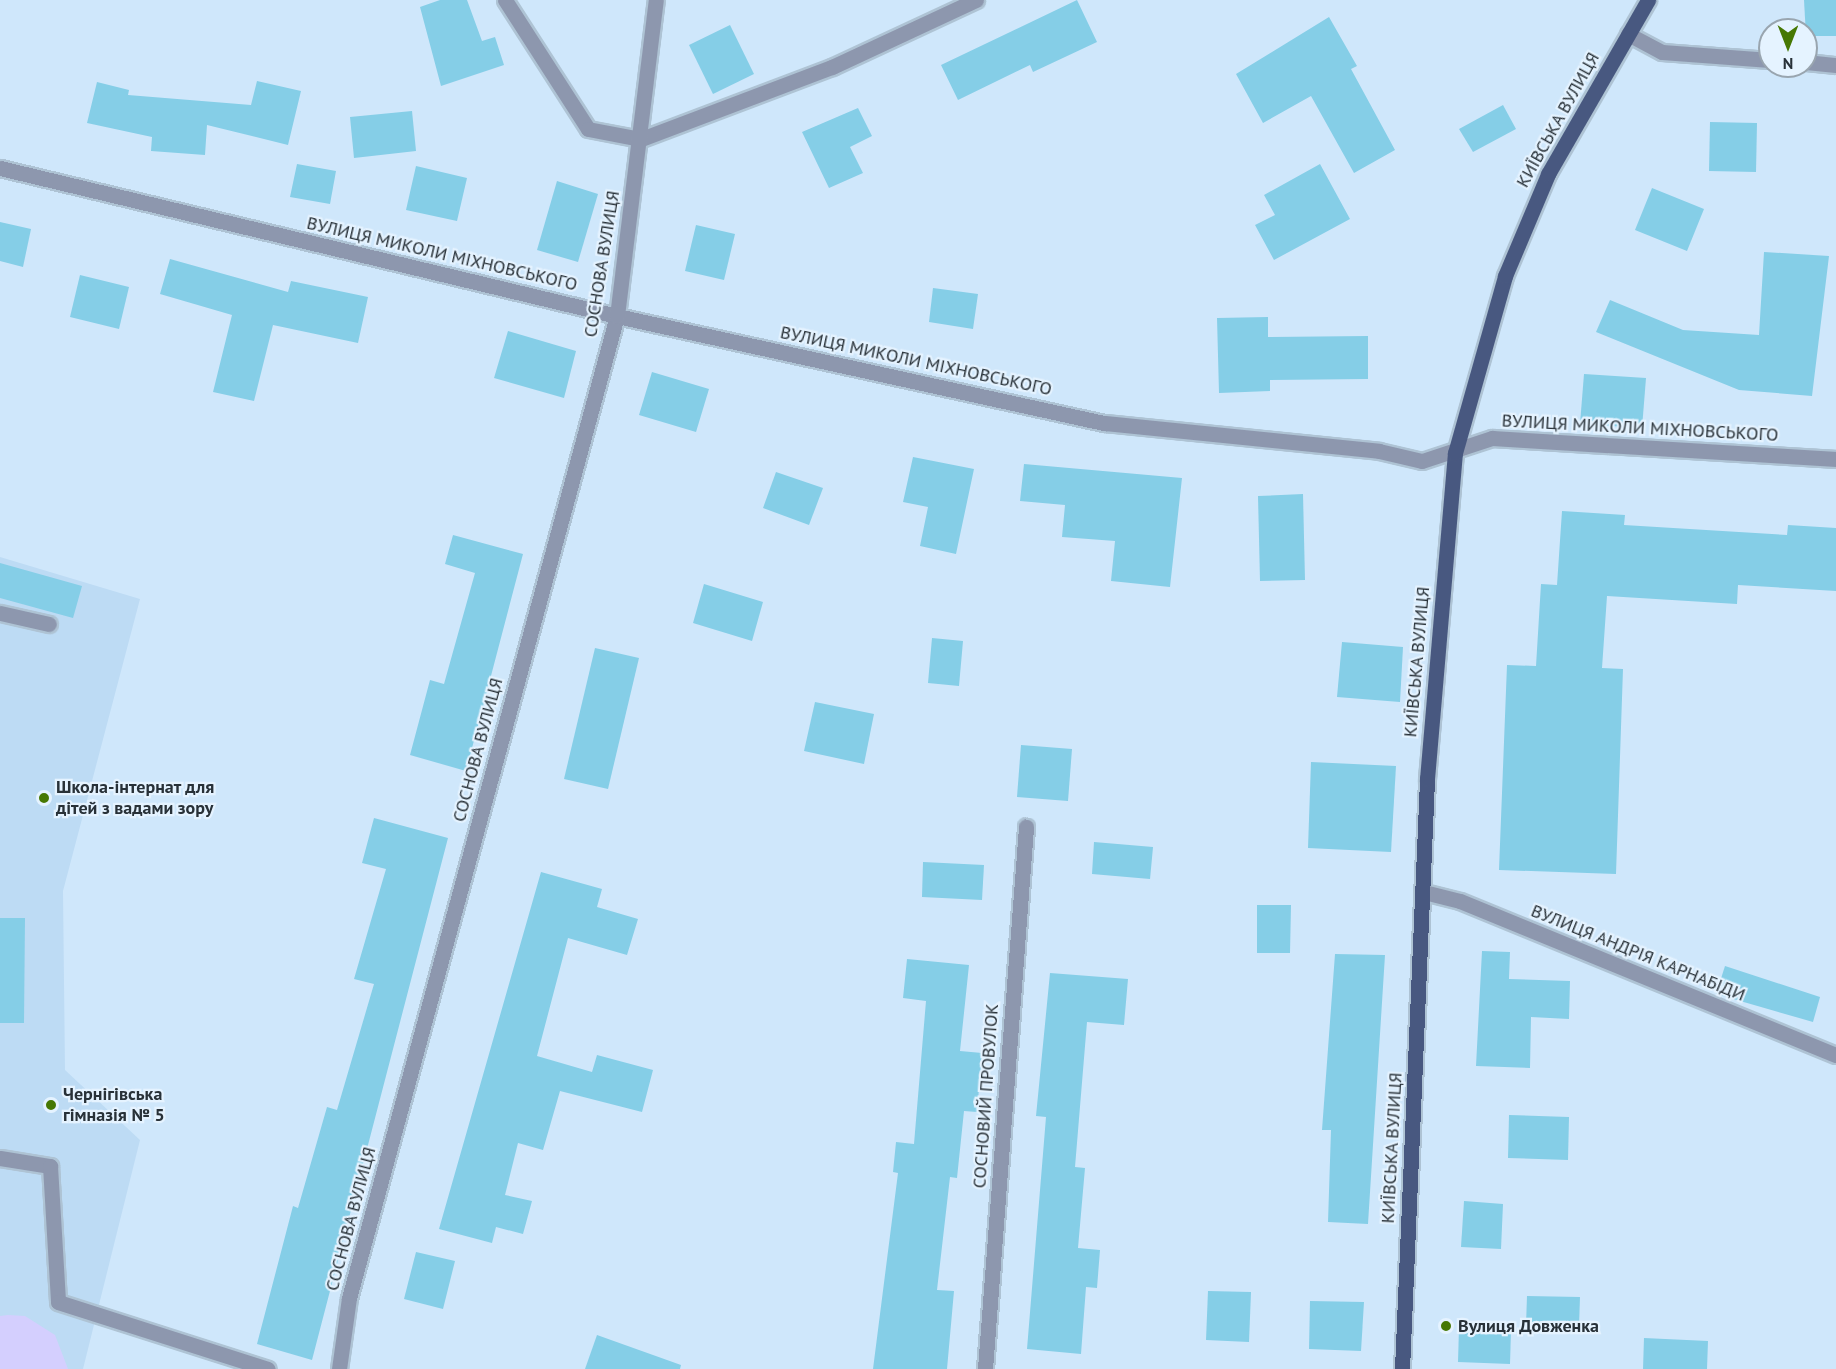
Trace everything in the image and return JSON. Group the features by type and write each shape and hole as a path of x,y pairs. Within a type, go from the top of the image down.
{"main road":[{"name":"КИЇВСЬКА ВУЛИЦЯ","path":"1402,1369 1427,779 1455,453 1509,265 1548,174 1648,0"}],"street":[{"path":"505,0 588,129 641,139 832,67 976,0"},
{"name":"СОСНОВА ВУЛИЦЯ","path":"339,1369 349,1298 617,316 641,139 656,0"},
{"path":"1628,34 1662,52 1758,59"},
{"path":"1818,63 1836,65"},
{"name":"ВУЛИЦЯ МИКОЛИ МІХНОВСЬКОГО","path":"0,168 617,316 1105,423 1379,451 1422,460 1455,453 1492,438 1836,459"},
{"path":"0,613 49,624"},
{"name":"СОСНОВИЙ ПРОВУЛОК","path":"985,1369 1026,826"},
{"name":"ВУЛИЦЯ АНДРІЯ КАРНАБІДИ","path":"1424,892 1460,901 1836,1055"},
{"path":"0,1158 50,1166 58,1302 268,1369"}],"shaded area":[{"path":"0,557 140,599 63,891 65,1070 140,1140 83,1369 0,1369"},
{"path":"0,1316 25,1316 55,1335 68,1369 0,1369"}],"building":[{"path":"440,0 467,0 482,41 495,37 504,65 441,86 420,7"},
{"path":"1077,0 1097,42 1033,72 1030,65 958,100 941,65"},
{"path":"1804,0 1836,0 1836,36 1818,36 1818,18 1805,18"},
{"path":"1329,17 1357,66 1351,69 1395,150 1354,173 1311,96 1263,123 1236,74"},
{"path":"730,25 754,74 713,94 689,45"},
{"path":"257,81 301,91 288,145 207,125 205,155 151,151 152,137 87,123 97,82 129,90 128,95 251,105"},
{"path":"1503,105 1516,129 1473,152 1459,129"},
{"path":"858,108 872,136 850,147 863,173 829,188 802,132"},
{"path":"412,111 416,151 354,158 350,117"},
{"path":"1710,122 1757,123 1756,172 1709,171"},
{"path":"297,164 336,171 330,204 290,197"},
{"path":"1320,164 1350,219 1274,260 1255,225 1275,215 1264,195"},
{"path":"416,166 467,178 457,221 406,210"},
{"path":"557,181 598,194 578,262 537,250"},
{"path":"1652,188 1704,209 1687,251 1635,230"},
{"path":"0,222 31,229 23,267 0,261"},
{"path":"696,225 735,234 724,280 685,271"},
{"path":"1764,252 1829,256 1812,396 1739,390 1596,332 1610,300 1683,330 1759,335"},
{"path":"170,259 288,292 291,281 368,297 358,343 273,325 254,401 213,392 232,315 160,294"},
{"path":"80,275 129,287 119,329 70,317"},
{"path":"933,288 978,294 973,329 929,322"},
{"path":"1268,317 1268,337 1368,336 1368,379 1270,380 1270,391 1219,393 1217,318"},
{"path":"508,331 576,351 564,398 494,378"},
{"path":"652,372 709,389 696,432 639,415"},
{"path":"1584,374 1646,378 1642,428 1580,424"},
{"path":"913,457 974,469 956,554 920,546 928,507 903,502"},
{"path":"1024,464 1182,478 1170,587 1111,581 1115,541 1062,537 1065,505 1020,501"},
{"path":"776,472 823,488 809,525 763,508"},
{"path":"1303,494 1305,580 1260,581 1258,496"},
{"path":"1562,511 1625,515 1624,525 1787,535 1788,525 1836,528 1836,591 1738,585 1737,604 1607,596 1602,668 1623,669 1616,874 1499,870 1507,665 1536,666 1541,584 1557,585"},
{"path":"453,535 523,554 466,771 410,755 430,680 444,684 475,573 445,564"},
{"path":"0,563 82,586 73,618 0,598"},
{"path":"704,584 763,602 752,641 693,623"},
{"path":"932,638 963,641 959,686 928,683"},
{"path":"1342,642 1403,647 1400,702 1337,697"},
{"path":"595,648 639,658 608,789 564,779"},
{"path":"815,702 874,714 864,764 804,751"},
{"path":"1021,745 1072,749 1068,801 1017,797"},
{"path":"1311,762 1396,766 1391,852 1308,848"},
{"path":"374,818 448,838 312,1360 257,1344 293,1206 298,1208 327,1107 337,1110 374,984 354,979 386,869 362,863"},
{"path":"1094,842 1153,847 1150,879 1092,874"},
{"path":"923,862 984,865 982,900 922,897"},
{"path":"541,872 602,889 597,907 638,919 627,955 568,938 537,1056 592,1072 597,1055 653,1070 642,1112 560,1091 543,1150 518,1143 505,1195 532,1201 523,1234 496,1227 492,1243 439,1229"},
{"path":"1257,905 1291,905 1290,953 1257,953"},
{"path":"0,918 25,918 24,1023 0,1023"},
{"path":"1482,951 1510,952 1509,979 1570,981 1569,1019 1531,1017 1530,1068 1476,1066"},
{"path":"1335,954 1385,955 1368,1224 1328,1222 1331,1130 1322,1130"},
{"path":"907,959 969,965 960,1051 982,1053 977,1112 964,1111 957,1178 950,1177 937,1290 954,1291 947,1369 873,1369 898,1173 893,1172 896,1142 914,1144 926,1001 903,998"},
{"path":"1725,966 1820,997 1813,1022 1716,994"},
{"path":"1050,973 1128,979 1124,1025 1087,1022 1075,1167 1085,1168 1078,1248 1100,1250 1097,1288 1086,1287 1081,1354 1027,1349 1046,1117 1036,1116"},
{"path":"1509,1115 1569,1117 1568,1160 1508,1158"},
{"path":"1464,1201 1503,1204 1501,1249 1461,1247"},
{"path":"416,1252 455,1261 443,1309 404,1299"},
{"path":"1208,1291 1251,1292 1249,1342 1206,1340"},
{"path":"1527,1296 1580,1297 1579,1326 1526,1325"},
{"path":"1310,1301 1364,1302 1361,1351 1309,1349"},
{"path":"1459,1328 1511,1330 1510,1364 1458,1362"},
{"path":"597,1335 681,1365 680,1369 585,1369"},
{"path":"1644,1338 1708,1341 1707,1369 1643,1369"}],"place":[{"name":"Школа-інтернат для дітей з вадами зору","path":"44,798"},
{"name":"Чернігівська гімназія № 5","path":"51,1105"},
{"name":"Вулиця Довженка","path":"1446,1326"}]}
